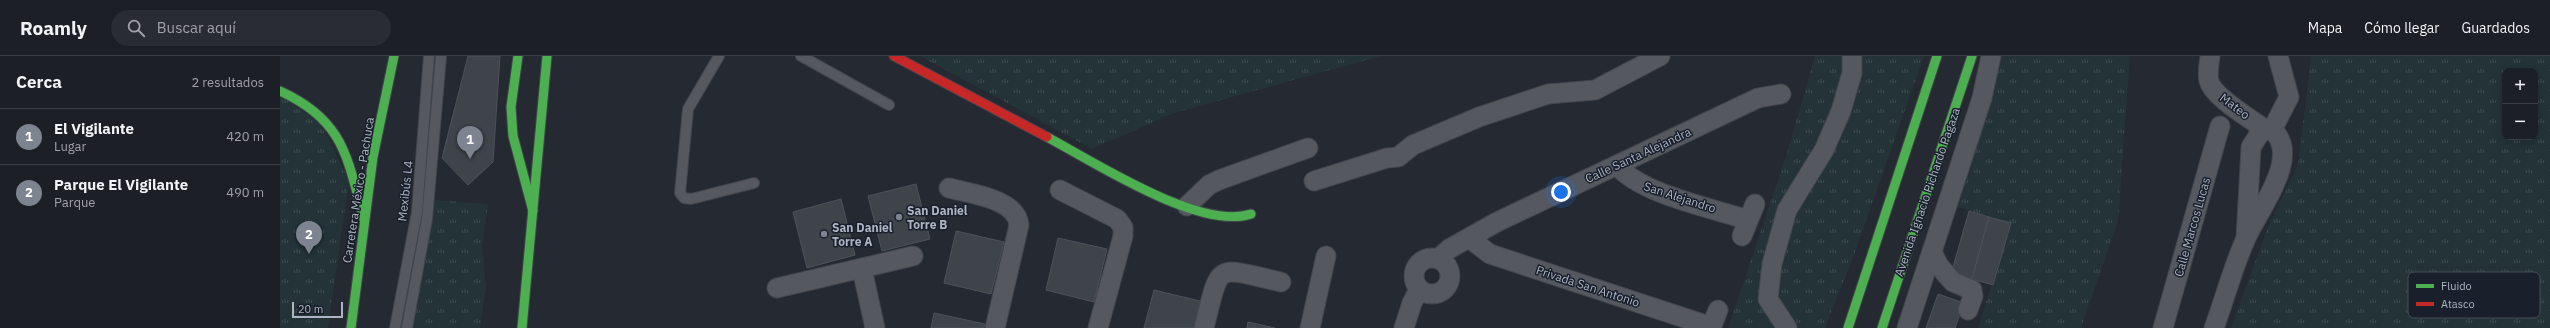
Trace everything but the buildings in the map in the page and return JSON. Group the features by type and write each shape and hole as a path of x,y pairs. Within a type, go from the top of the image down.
{"main road":[{"name":"Carretera México - Pachuca","path":"351,328 364,219 388,80 394,56"},
{"path":"518,56 511,107 512,136 533,211"},
{"path":"522,328 547,56"},
{"path":"894,56 1176,205 1187,206 1222,218 1241,218 1251,214"},
{"path":"1848,328 1937,56"},
{"name":"Avenida Ignacio Pichardo Pagaza","path":"1882,328 1972,56"},
{"path":"280,90 308,104 328,122 337,136 346,159 364,219"},
{"path":"1837,328 1864,278"}],"street":[{"path":"1314,181 1387,158 1398,157 1413,145 1457,126 1548,94 1595,90 1660,56"},
{"path":"1787,328 1768,299 1772,264 1787,210 1824,150 1841,111 1852,73 1852,56"},
{"name":"Avenida Ignacio Pichardo Pagaza","path":"1907,328 1982,98 1991,56"},
{"name":"Mateo","path":"2210,56 2209,82 2213,88 2226,101 2268,130"},
{"path":"2246,238 2249,159 2254,141 2268,130 2289,97 2278,56"},
{"name":"Calle Santa Alejandra","path":"1438,259 1449,249 1497,222 1758,98 1781,94"},
{"name":"Calle Marcos Lucas","path":"2163,328 2220,126"},
{"path":"2214,328 2246,238 2278,180 2281,168 2282,148 2268,130"},
{"path":"1187,206 1209,185 1219,180 1308,148"},
{"name":"San Alejandro","path":"1617,165 1640,185 1748,220"},
{"path":"950,188 1007,204 1018,218 1019,225 995,328"},
{"path":"1060,190 1117,219 1123,226 1123,236 1098,328"},
{"name":"Privada San Antonio","path":"1469,238 1490,254 1714,322"},
{"path":"1932,252 1939,266 1953,282 1972,290 1973,296 1968,310"},
{"path":"777,288 913,256"},
{"path":"1310,328 1326,256"},
{"path":"1438,259 1443,262 1449,273 1447,285 1443,290 1431,293 1420,288 1414,279 1415,269 1422,260 1438,259"},
{"path":"862,269 875,328"},
{"path":"1204,328 1216,280 1221,274 1230,270 1281,282"},
{"path":"1918,296 1931,288 1953,282"},
{"path":"1404,328 1412,303 1420,288"}],"lane":[{"name":"Mexibús L4","path":"395,328 417,212 429,56"},
{"name":"Mexibús L4","path":"407,328 427,219 441,56"},
{"path":"719,56 688,109 680,193 684,198 691,199 754,183"},
{"path":"801,56 888,105"}],"green space":[{"path":"920,56 1381,56 1174,113 1092,149"},
{"path":"1815,56 1924,56 1852,261 1825,328 1728,328 1787,153"},
{"path":"1999,56 2130,56 2118,221 2081,328 1978,328 2011,223 1958,207"},
{"path":"2311,56 2550,56 2550,328 2231,328 2269,224 2298,165"},
{"path":"280,96 316,114 349,180 328,328 280,328"},
{"path":"432,200 488,204 482,246 486,288 480,328 395,328"}],"traffic: fast":[{"path":"351,328 373,157 394,56"},
{"path":"518,56 511,107 513,136 533,211"},
{"path":"522,328 547,56"},
{"path":"1848,328 1937,56"},
{"path":"1882,328 1972,56"},
{"path":"280,91 301,102 318,115 330,128 340,143 353,177 364,219"},
{"path":"1047,137 1119,177 1176,204 1204,213 1230,217 1251,214"}],"traffic: jam":[{"path":"894,56 1047,137"}],"place":[{"name":"El Vigilante","path":"470,159"},
{"name":"San Daniel Torre B","path":"899,217"},
{"name":"San Daniel Torre A","path":"824,234"},
{"name":"Parque El Vigilante","path":"309,254"}]}
